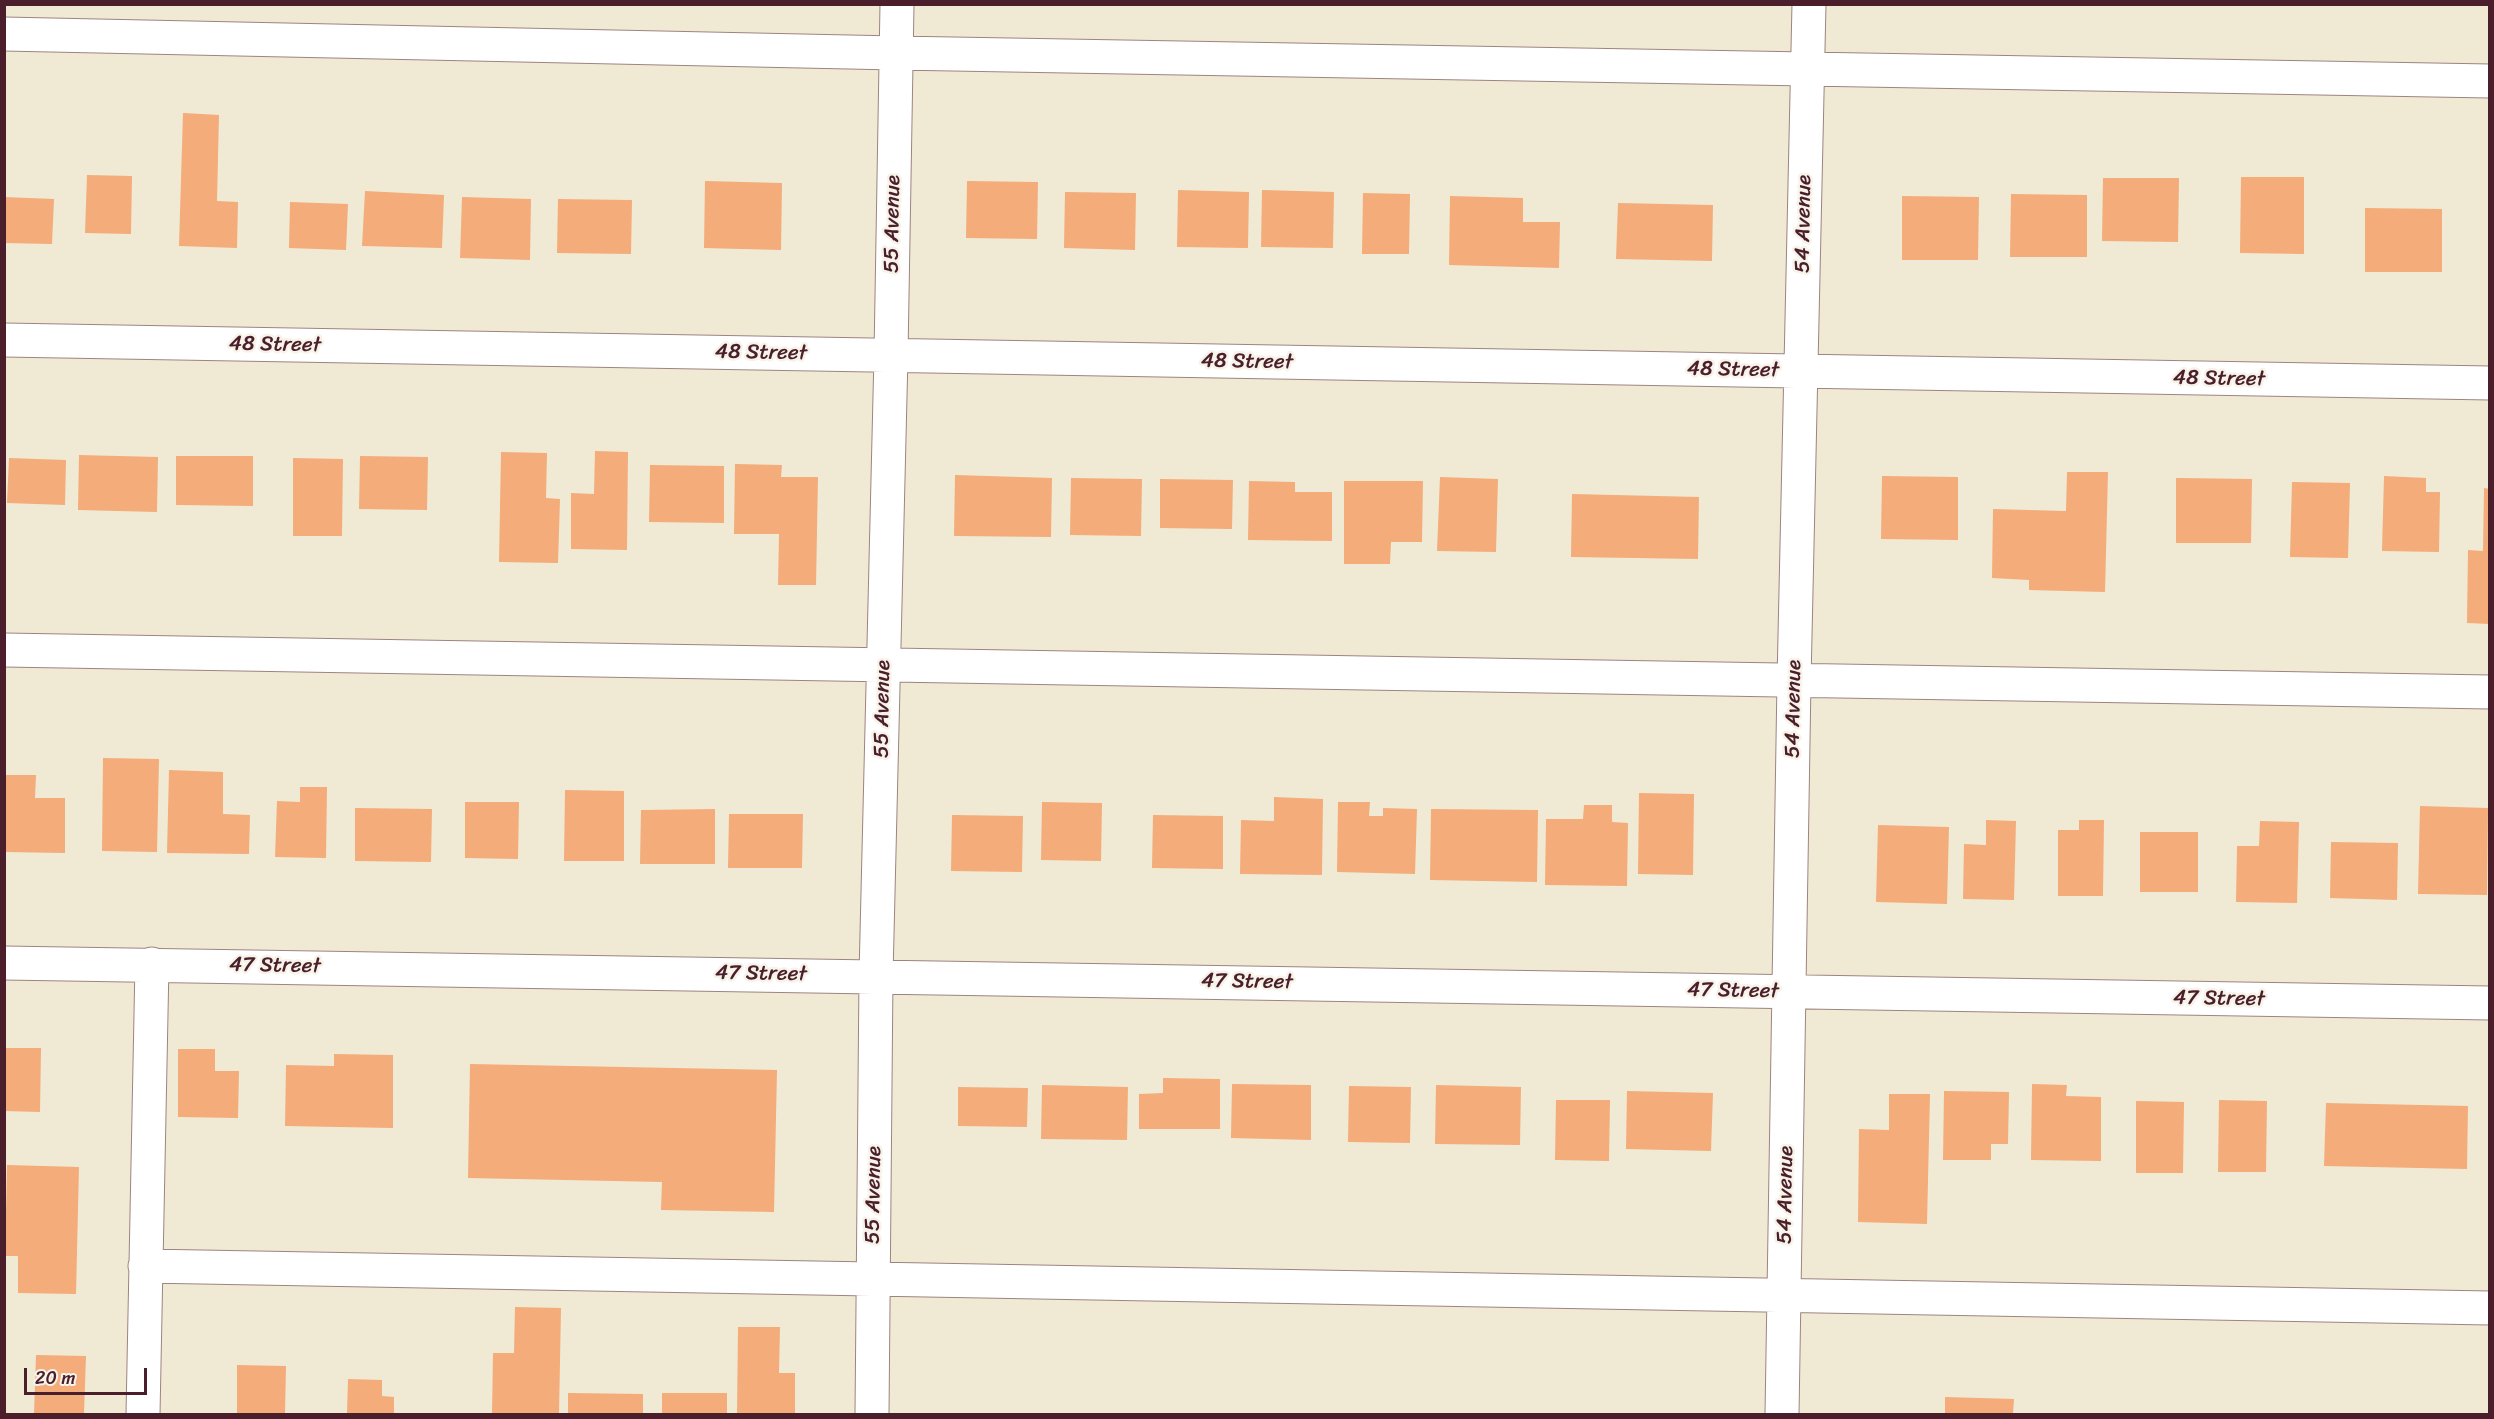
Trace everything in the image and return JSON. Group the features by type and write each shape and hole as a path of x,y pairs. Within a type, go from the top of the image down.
{"street":[{"name":"55 Avenue","path":"872,1414 876,976 897,4"},
{"name":"54 Avenue","path":"1782,1414 1794,681 1809,4"},
{"path":"4,34 896,53 2490,81"},
{"name":"48 Street","path":"4,340 2490,383"},
{"path":"4,650 2490,692"},
{"name":"47 Street","path":"4,963 2490,1003"},
{"path":"143,1414 152,964"},
{"path":"145,1266 2490,1308"}],"building":[{"path":"183,113 219,115 217,201 238,202 237,248 179,246"},
{"path":"87,175 132,176 131,234 85,233"},
{"path":"2241,177 2304,177 2304,254 2240,253"},
{"path":"2103,178 2179,178 2178,242 2102,241"},
{"path":"705,181 782,183 781,250 704,248"},
{"path":"967,181 1038,182 1037,239 966,238"},
{"path":"1178,190 1249,192 1248,248 1177,247"},
{"path":"1262,190 1334,192 1333,248 1261,247"},
{"path":"365,191 444,195 442,248 362,246"},
{"path":"1065,192 1136,193 1135,250 1064,248"},
{"path":"1363,193 1410,194 1409,254 1362,254"},
{"path":"2011,194 2087,195 2087,257 2010,257"},
{"path":"1450,196 1523,198 1523,222 1560,222 1559,268 1449,265"},
{"path":"1902,196 1979,197 1978,260 1902,260"},
{"path":"4,197 54,199 52,244 4,243"},
{"path":"462,197 531,199 530,260 460,258"},
{"path":"558,199 632,200 631,254 557,253"},
{"path":"290,202 348,204 346,250 289,248"},
{"path":"1618,203 1713,205 1712,261 1616,259"},
{"path":"2365,208 2442,209 2442,272 2365,272"},
{"path":"595,451 628,452 627,550 571,549 571,493 594,494"},
{"path":"501,452 547,453 546,498 560,499 558,563 499,562"},
{"path":"79,455 158,457 157,512 78,510"},
{"path":"176,456 253,456 253,506 176,505"},
{"path":"360,456 428,457 427,510 359,509"},
{"path":"9,458 66,460 65,505 7,503"},
{"path":"293,458 343,459 342,536 293,536"},
{"path":"735,464 782,465 781,477 818,477 816,585 778,585 779,534 734,534"},
{"path":"650,465 724,466 724,523 649,522"},
{"path":"2067,472 2108,472 2105,592 2029,590 2029,580 1992,578 1993,509 2066,511"},
{"path":"955,475 1052,478 1051,537 954,536"},
{"path":"1882,476 1958,477 1958,540 1881,539"},
{"path":"2384,476 2426,478 2426,492 2440,492 2439,552 2382,551"},
{"path":"1440,477 1498,479 1496,552 1437,551"},
{"path":"1071,478 1142,479 1141,536 1070,535"},
{"path":"2176,478 2252,479 2251,543 2176,543"},
{"path":"1160,479 1233,480 1232,529 1160,528"},
{"path":"1249,481 1295,482 1295,492 1332,492 1332,541 1248,540"},
{"path":"1344,481 1423,481 1422,542 1391,542 1390,564 1344,564"},
{"path":"2292,482 2350,483 2348,558 2290,557"},
{"path":"2484,488 2490,489 2490,624 2467,623 2468,550 2483,551"},
{"path":"1572,494 1699,497 1698,559 1571,557"},
{"path":"103,758 159,759 157,852 102,851"},
{"path":"169,770 223,772 223,814 250,815 249,854 167,853"},
{"path":"4,775 36,775 35,798 65,798 65,853 4,852"},
{"path":"300,787 327,787 326,858 275,857 277,801 300,802"},
{"path":"565,790 624,791 624,861 564,861"},
{"path":"1639,793 1694,794 1693,875 1638,874"},
{"path":"1274,797 1323,799 1322,875 1240,874 1241,820 1274,821"},
{"path":"465,802 519,802 518,859 465,858"},
{"path":"1042,802 1102,803 1101,861 1041,860"},
{"path":"1338,802 1370,802 1369,816 1383,816 1383,808 1417,809 1415,874 1337,872"},
{"path":"1584,805 1612,805 1612,822 1628,823 1627,886 1545,885 1546,819 1583,819"},
{"path":"2420,806 2488,808 2487,895 2418,894"},
{"path":"355,808 432,809 431,862 355,861"},
{"path":"715,809 715,864 640,864 641,810"},
{"path":"1431,809 1538,810 1537,882 1430,880"},
{"path":"729,814 803,814 802,868 728,868"},
{"path":"952,815 1023,816 1022,872 951,871"},
{"path":"1153,815 1223,816 1223,869 1152,868"},
{"path":"1986,820 2016,821 2014,900 1963,899 1964,844 1986,845"},
{"path":"2079,820 2104,820 2103,896 2058,896 2058,830 2079,830"},
{"path":"2260,821 2299,822 2297,903 2236,902 2237,846 2259,846"},
{"path":"1878,825 1949,827 1947,904 1876,902"},
{"path":"2140,832 2198,832 2198,892 2140,892"},
{"path":"2331,842 2398,843 2397,900 2330,898"},
{"path":"4,1048 41,1048 40,1112 4,1111"},
{"path":"178,1049 215,1049 215,1071 239,1071 238,1118 178,1117"},
{"path":"334,1054 393,1055 393,1128 285,1126 286,1065 334,1066"},
{"path":"470,1064 777,1070 774,1212 661,1210 662,1182 468,1178"},
{"path":"1163,1078 1220,1079 1220,1129 1139,1129 1139,1094 1163,1093"},
{"path":"1232,1084 1311,1085 1311,1140 1231,1138"},
{"path":"2032,1084 2067,1085 2066,1096 2101,1097 2101,1161 2031,1160"},
{"path":"1042,1085 1128,1087 1127,1140 1041,1139"},
{"path":"1436,1085 1521,1087 1520,1145 1435,1144"},
{"path":"1349,1086 1411,1087 1410,1143 1348,1142"},
{"path":"958,1087 1028,1088 1027,1127 958,1126"},
{"path":"1627,1091 1713,1093 1711,1151 1626,1149"},
{"path":"1944,1091 2009,1092 2008,1144 1991,1144 1991,1160 1943,1160"},
{"path":"1889,1094 1930,1094 1927,1224 1858,1222 1859,1129 1889,1130"},
{"path":"1556,1100 1610,1100 1609,1161 1555,1160"},
{"path":"2219,1100 2267,1101 2266,1172 2218,1172"},
{"path":"2136,1101 2184,1102 2183,1173 2136,1173"},
{"path":"2326,1103 2468,1106 2467,1169 2324,1166"},
{"path":"7,1165 79,1167 76,1294 18,1293 18,1256 5,1256"},
{"path":"515,1307 561,1308 559,1414 492,1414 493,1353 514,1353"},
{"path":"738,1327 780,1327 779,1373 795,1373 795,1414 737,1414"},
{"path":"36,1355 86,1356 84,1414 34,1414"},
{"path":"237,1365 286,1366 285,1414 237,1414"},
{"path":"348,1379 382,1380 382,1396 394,1397 394,1414 347,1414"},
{"path":"568,1393 643,1394 643,1414 568,1414"},
{"path":"662,1393 727,1393 727,1414 662,1414"},
{"path":"1945,1397 2014,1399 2013,1414 1945,1414"}]}
